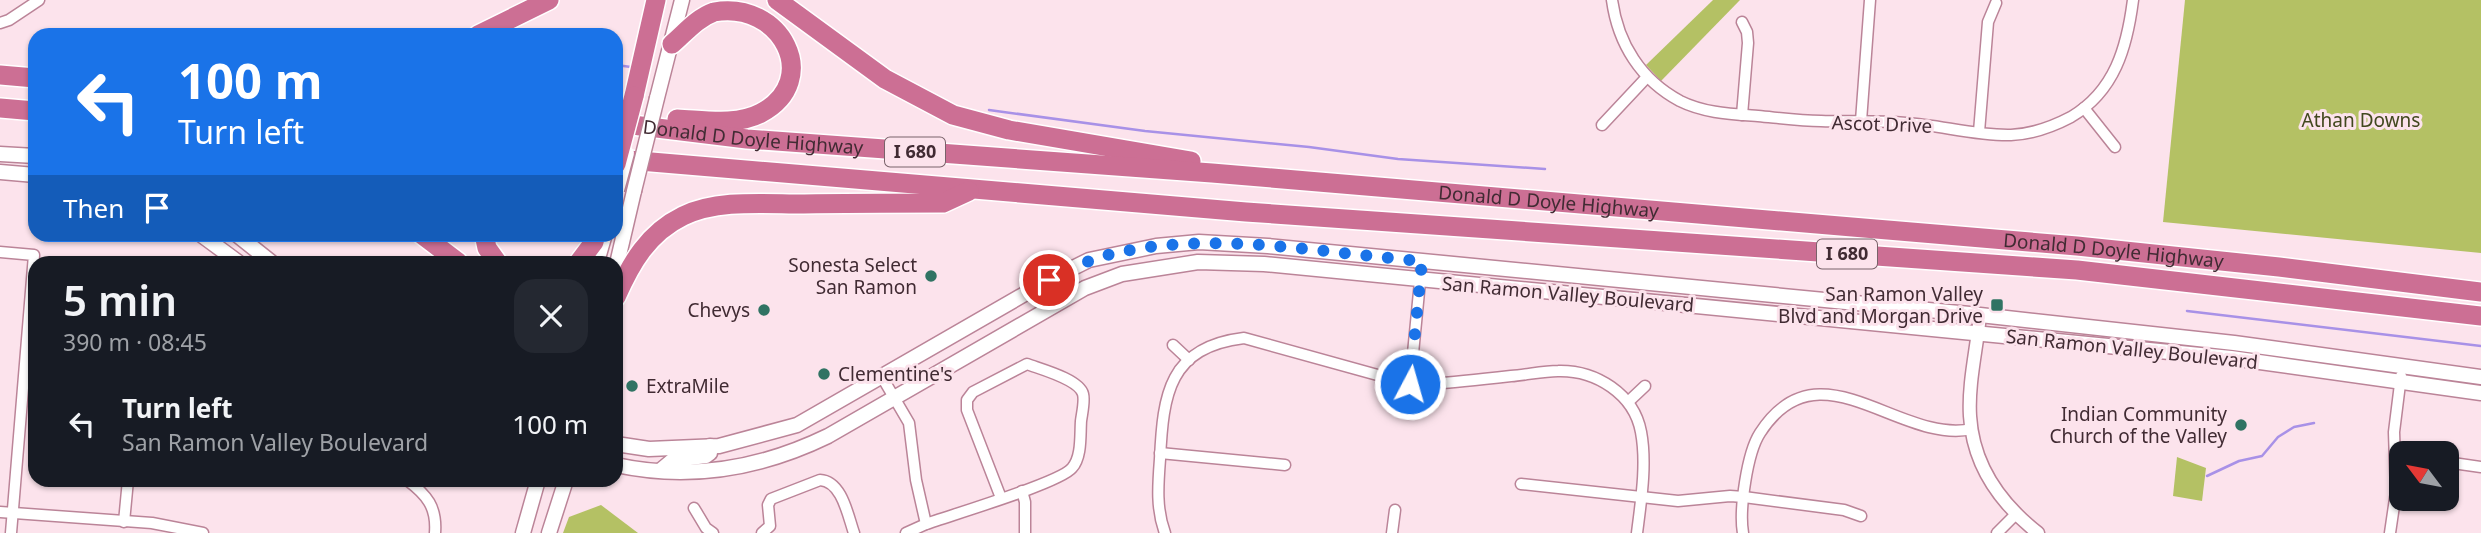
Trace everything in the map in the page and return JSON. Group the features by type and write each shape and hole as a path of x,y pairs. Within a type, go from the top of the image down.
{"highway":[{"path":"492,28 549,0"},
{"path":"623,141 638,97 656,0"},
{"path":"777,0 885,79 953,115 1009,130 1192,161 1212,173"},
{"path":"623,121 633,117 745,119 772,106 789,80 792,66 785,37 767,17 756,11 730,8 714,12 700,19 672,44"},
{"path":"0,75 28,77"},
{"path":"0,108 28,110"},
{"name":"Donald D Doyle Highway","path":"623,124 747,139 1212,173 2077,246 2481,292"},
{"name":"Donald D Doyle Highway","path":"623,162 1246,212 2077,270 2481,316"},
{"path":"623,184 659,173 670,165"},
{"path":"623,283 634,260 655,235 683,216 699,210 748,204 943,203 972,189"},
{"path":"432,242 450,256"}],"main road":[{"path":"623,158 665,0"},
{"path":"623,238 682,0"},
{"path":"0,153 28,155"},
{"path":"0,172 28,174"},
{"path":"211,242 230,256"},
{"path":"246,242 264,256"},
{"name":"San Ramon Valley Boulevard","path":"623,445 649,449 719,446 797,425 1049,280 1089,260 1156,246 1199,242 1980,315 2234,343 2481,377"},
{"name":"San Ramon Valley Boulevard","path":"623,466 640,470 714,471 750,465 797,451 1085,288 1122,274 1198,262 1264,264 1978,333 2231,359 2481,393"},
{"path":"661,470 673,460 706,456 710,453 710,446"},
{"path":"523,533 536,487"},
{"path":"549,533 564,487"}],"street":[{"path":"0,23 39,0"},
{"name":"Ascot Drive","path":"1612,0 1623,40 1647,78 1682,102 1712,112 1821,121 1927,125 2011,135 2044,129 2084,108 2108,82 2120,60 2127,38 2133,0"},
{"path":"1861,121 1870,0"},
{"path":"1979,132 1988,22 1996,3"},
{"path":"1742,22 1748,43 1742,115"},
{"path":"1602,125 1647,78"},
{"path":"2084,108 2115,147"},
{"path":"0,252 34,256"},
{"path":"1410,384 1422,261"},
{"path":"1980,315 1970,405 1972,429 1987,475 2015,514 2038,533"},
{"path":"10,533 28,325"},
{"path":"1165,533 1158,515 1163,411 1167,392 1189,360 1204,348 1244,338 1410,384 1558,371 1580,372 1595,377 1615,389 1628,402 1641,430 1644,454 1637,533"},
{"path":"1173,345 1189,360"},
{"path":"906,533 1065,475 1075,466 1083,394 1078,386 1070,381 1027,364 973,392 967,400 971,422 1001,498"},
{"path":"2395,441 2394,432 2402,366"},
{"path":"882,377 909,423 916,480 926,524"},
{"path":"1628,402 1645,386"},
{"path":"1743,533 1744,497 1752,446 1777,412 1805,398 1840,396 1927,428 1947,431 1972,429"},
{"path":"1769,401 1777,412"},
{"path":"1160,453 1285,465"},
{"path":"2459,464 2481,467"},
{"path":"762,533 770,526 768,505 771,499 820,480 828,480 842,499 854,533"},
{"path":"1521,484 1678,501 1744,497 1844,510 1861,516"},
{"path":"124,522 127,487"},
{"path":"417,487 434,506 435,533"},
{"path":"1022,491 1026,502 1025,533"},
{"path":"694,508 706,528 713,533"},
{"path":"1392,533 1395,510"},
{"path":"2390,533 2393,511"},
{"path":"0,512 152,523 203,533"},
{"path":"1997,533 2015,514"}],"green space":[{"path":"1713,0 1740,0 1661,81 1646,65"},
{"name":"Athan Downs","path":"2185,0 2481,0 2481,253 2163,222"},
{"path":"2177,457 2206,468 2202,501 2173,496"},
{"path":"601,505 638,533 563,533 569,517"}],"waterway":[{"path":"623,66 631,67"},
{"path":"989,110 1145,131 1309,147 1398,159 1545,169"},
{"path":"2187,311 2481,346"},
{"path":"2207,476 2239,461 2262,456 2278,437 2294,427 2314,423"}],"place":[{"name":"Sonesta Select San Ramon","path":"931,276"},
{"name":"San Ramon Valley Blvd and Morgan Drive","path":"1997,305"},
{"name":"Chevys","path":"764,310"},
{"name":"Clementine's","path":"824,374"},
{"name":"ExtraMile","path":"632,386"},
{"name":"Indian Community Church of the Valley","path":"2241,425"}],"route":[{"path":"1049,280 1089,260 1109,254 1199,242 1422,261 1410,384"}]}
